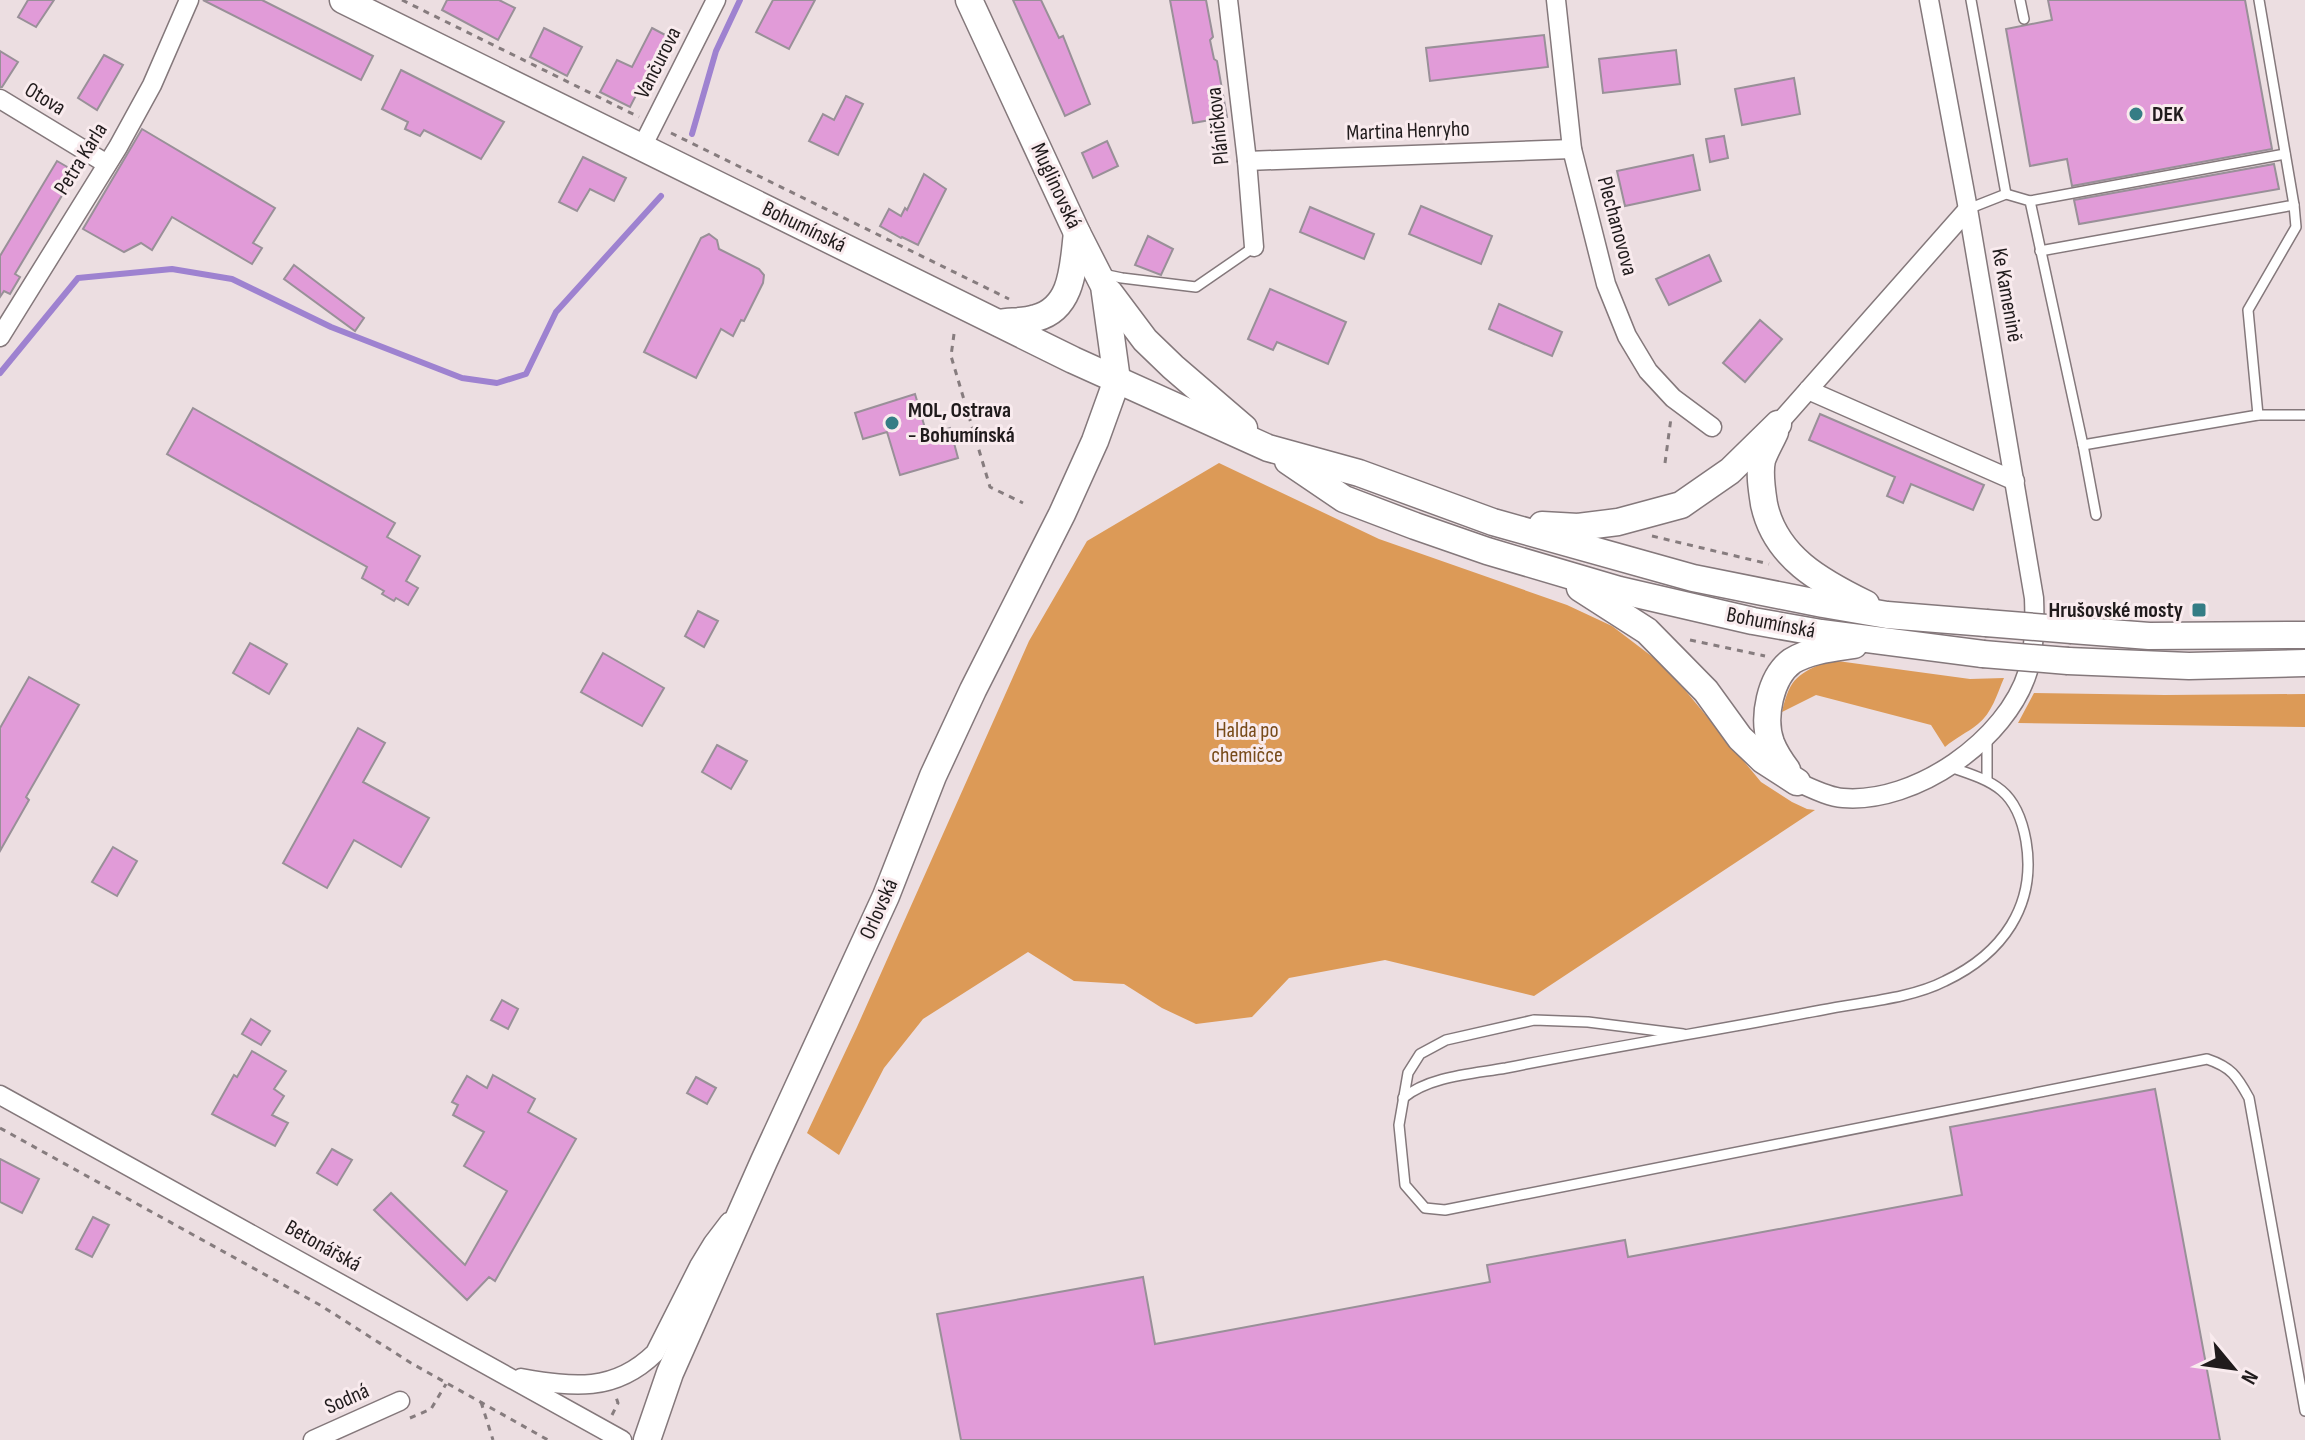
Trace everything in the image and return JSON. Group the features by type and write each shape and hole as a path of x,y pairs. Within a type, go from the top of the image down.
{"main road":[{"name":"Bohumínská","path":"343,0 648,136 999,323 1117,380 1268,448 1359,473 1493,522 1693,578 1887,615 2149,636 2305,635"},
{"name":"Muglinovská","path":"969,0 1077,233 1102,279 1117,380"},
{"path":"999,323 1038,318 1056,309 1071,280 1077,233"},
{"path":"1102,279 1145,340 1268,448"},
{"name":"Orlovská","path":"647,1440 670,1373 886,896 933,776 1062,514 1095,441 1117,380"},
{"path":"1493,522 1578,527 1618,522 1681,505 1730,471 1778,424"},
{"path":"1778,424 1762,462 1762,492 1767,519 1784,549 1808,572 1887,615"},
{"name":"Bohumínská","path":"1268,448 1344,499 1415,526 1553,571 1753,621 1902,645 2068,661 2189,666 2305,663"},
{"path":"1553,571 1647,631 1706,691 1740,738 1763,760 1797,782"},
{"path":"1797,782 1780,761 1770,740 1768,710 1774,687 1783,670 1792,661 1808,654 1853,645 1902,645"}],"street":[{"name":"Petra Karla","path":"0,337 118,147 152,85 189,0"},
{"name":"Vančurova","path":"648,136 716,0"},
{"name":"Pláničkova","path":"1228,0 1254,247"},
{"name":"Plechanovova","path":"1556,0 1572,149 1606,284 1627,336 1648,371 1673,398 1712,427"},
{"name":"Ke Kamenině","path":"1797,782 1841,798 1882,796 1949,767 1987,737 2012,702 2027,672 2035,627 2034,598 2015,481 1929,0"},
{"name":"Otova","path":"0,99 107,164"},
{"name":"Martina Henryho","path":"1247,161 1572,149"},
{"path":"1778,424 1968,209"},
{"path":"1808,390 2015,481"},
{"name":"Betonářská","path":"0,1095 622,1440"},
{"path":"507,1376 581,1386 611,1381 646,1362 655,1353 713,1243 746,1201"},
{"name":"Sodná","path":"313,1440 400,1401"}],"lane":[{"path":"1971,0 2006,194"},
{"path":"2020,0 2024,19"},
{"path":"2258,415 2248,310 2301,226 2294,205 2259,0"},
{"path":"1968,209 2006,194 2030,201 2285,154"},
{"path":"2030,201 2096,515"},
{"path":"2040,251 2294,205"},
{"path":"1102,279 1122,278 1196,287 1254,247"},
{"path":"2083,445 2258,415 2305,415"},
{"path":"1987,737 1987,780"},
{"path":"1403,1098 1426,1085 1449,1079 1923,990 1957,975 2000,941 2021,908 2028,872 2026,841 2019,811 2012,801 1987,780 1949,767"},
{"path":"1683,1034 1588,1022 1534,1020 1446,1040 1420,1054 1408,1073 1399,1125 1405,1185 1425,1208 1445,1210 2207,1059 2224,1065 2237,1076 2249,1098 2305,1411"}],"path":[{"path":"402,0 648,136 1018,303"},
{"path":"954,334 951,356 990,487 1023,503"},
{"path":"1665,463 1673,398"},
{"path":"1618,522 1626,530 1808,572"},
{"path":"1690,640 1792,661"},
{"path":"0,1128 320,1305 411,1363 548,1440"},
{"path":"481,1402 493,1440"}],"green space":[{"name":"Halda po chemičce","path":"1219,463 1379,539 1567,605 1612,626 1654,658 1685,690 1761,782 1792,802 1815,810 1534,996 1385,960 1289,978 1252,1017 1196,1024 1162,1008 1124,984 1074,981 1028,952 923,1019 884,1068 839,1155 807,1133 1029,641 1087,541"},
{"path":"1830,660 1970,679 2004,678 1983,720 1945,747 1931,725 1816,695 1782,712 1788,691 1797,678"},
{"path":"2034,693 2305,694 2305,727 2018,723"}],"building":[{"path":"28,0 54,0 36,27 18,17"},
{"path":"203,0 262,0 373,56 361,80"},
{"path":"447,0 499,0 515,8 498,40 442,10"},
{"path":"773,0 815,0 789,49 756,32"},
{"path":"1013,0 1041,0 1059,38 1063,36 1090,104 1065,116"},
{"path":"1170,0 1206,0 1213,37 1210,40 1227,117 1193,123"},
{"path":"2048,0 2245,0 2272,149 2072,186 2067,159 2030,166 2006,29 2052,20"},
{"path":"544,28 582,47 567,76 530,57"},
{"path":"652,28 669,37 630,107 600,92 617,60 632,67"},
{"path":"1544,35 1548,67 1430,81 1426,48"},
{"path":"1676,50 1680,84 1603,93 1599,59"},
{"path":"0,51 18,62 2,87 0,87"},
{"path":"104,55 123,65 97,110 78,98"},
{"path":"401,70 504,122 481,159 424,130 420,136 405,129 408,122 382,109"},
{"path":"1794,78 1800,114 1742,125 1735,89"},
{"path":"846,96 863,104 838,155 809,141 823,114 834,120"},
{"path":"142,129 275,208 253,243 262,248 252,264 172,217 152,250 141,243 124,252 83,229"},
{"path":"1724,136 1728,158 1710,162 1706,139"},
{"path":"1107,141 1118,166 1093,178 1082,153"},
{"path":"1693,155 1700,190 1625,206 1617,171"},
{"path":"583,157 626,178 614,201 590,189 577,211 559,202"},
{"path":"57,161 76,172 15,274 20,277 10,294 4,291 0,297 0,256"},
{"path":"2274,164 2279,189 2079,224 2074,200"},
{"path":"924,174 946,189 918,245 880,226 889,209 901,216 905,208 907,210"},
{"path":"1421,206 1492,236 1481,264 1409,234"},
{"path":"1310,207 1374,234 1364,259 1300,232"},
{"path":"709,234 717,240 719,249 759,269 764,275 744,321 741,320 733,336 721,329 696,378 644,352 701,238"},
{"path":"1148,236 1173,249 1161,275 1135,265"},
{"path":"1709,255 1721,281 1669,305 1656,279"},
{"path":"294,265 364,318 355,331 284,279"},
{"path":"1270,289 1346,322 1328,364 1277,342 1273,350 1248,339"},
{"path":"1499,304 1562,332 1552,356 1489,329"},
{"path":"1760,320 1782,339 1745,382 1723,363"},
{"path":"915,394 927,435 950,428 958,458 900,475 887,432 863,439 855,413"},
{"path":"193,408 395,523 387,537 420,556 406,581 418,588 408,605 382,594 384,591 362,578 367,567 167,454"},
{"path":"1820,414 1984,485 1973,510 1911,484 1903,503 1887,496 1895,477 1809,440"},
{"path":"698,611 718,621 704,647 685,636"},
{"path":"250,643 287,664 269,694 233,673"},
{"path":"603,653 664,688 642,726 581,692"},
{"path":"29,677 79,705 26,797 29,800 0,851 0,728"},
{"path":"358,728 385,743 363,782 429,818 401,867 354,840 327,888 283,863"},
{"path":"717,745 747,761 731,789 702,772"},
{"path":"113,847 137,861 117,896 92,882"},
{"path":"502,1000 518,1009 508,1029 491,1020"},
{"path":"251,1019 270,1031 261,1045 242,1034"},
{"path":"252,1051 286,1071 274,1089 284,1096 272,1115 288,1123 275,1146 212,1114"},
{"path":"493,1075 535,1099 528,1112 576,1139 495,1281 489,1277 467,1300 374,1210 391,1193 465,1265 507,1191 464,1166 484,1132 453,1115 458,1105 452,1102 467,1076 487,1088"},
{"path":"696,1077 716,1088 707,1104 687,1093"},
{"path":"2155,1089 2220,1440 961,1440 937,1314 1143,1277 1155,1344 1490,1282 1487,1265 1625,1240 1628,1257 1962,1195 1950,1127"},
{"path":"332,1149 352,1160 337,1185 317,1173"},
{"path":"0,1159 39,1179 22,1213 0,1202"},
{"path":"93,1217 109,1225 92,1257 76,1249"}],"waterway":[{"path":"692,134 716,51 740,0"},
{"path":"0,373 78,278 172,269 232,279 331,327 462,378 497,383 526,374 556,312 661,196"}],"place":[{"name":"DEK","path":"2136,114"},
{"name":"MOL, Ostrava - Bohumínská","path":"892,423"},
{"name":"Hrušovské mosty","path":"2199,610"}]}
